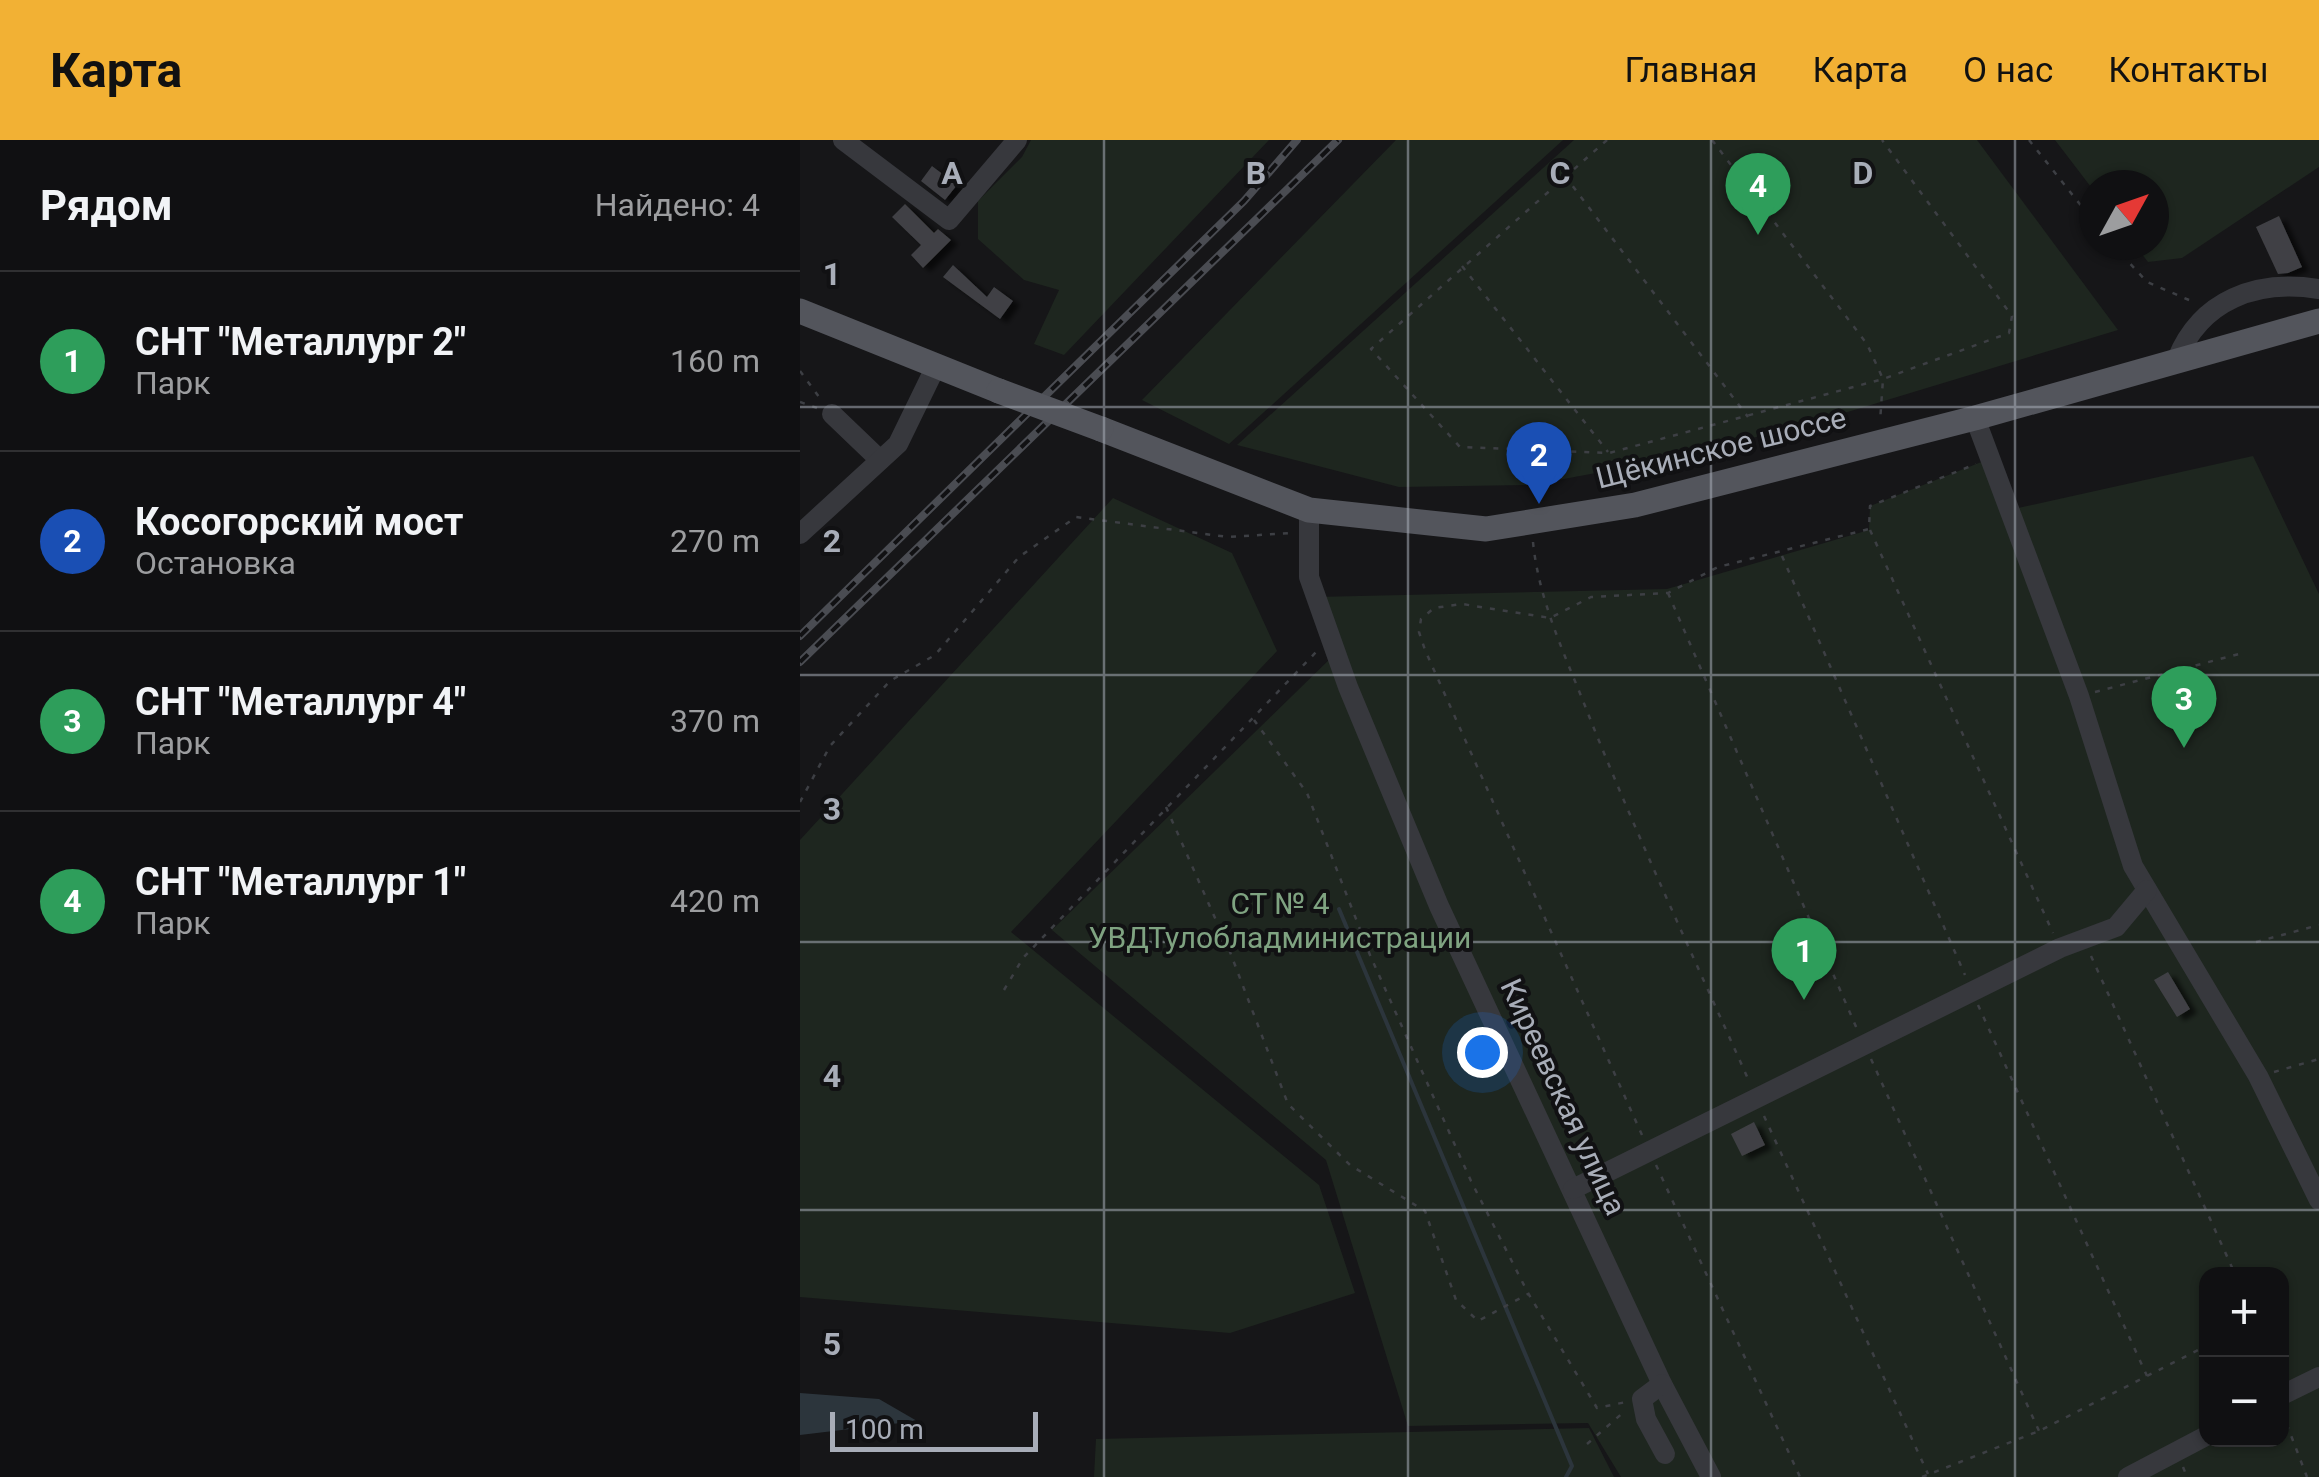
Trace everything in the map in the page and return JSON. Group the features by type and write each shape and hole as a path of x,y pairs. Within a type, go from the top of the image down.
{"main road":[{"name":"Щёкинское шоссе","path":"800,312 1101,429 1308,521 1486,529 1635,506 1975,418 2319,321"}],"street":[{"path":"843,140 949,220 1017,140"},
{"path":"2176,360 2188,331 2208,309 2264,289 2319,288"},
{"path":"800,534 898,444 936,366"},
{"path":"832,414 880,460"},
{"path":"1975,418 2079,696 2133,866 2258,1076 2319,1200"},
{"name":"Киреевская улица","path":"1308,521 1309,577 1329,639 1440,906 1662,1384 1710,1477"},
{"path":"1573,1189 1972,990 2060,948 2116,927 2147,890"},
{"path":"2289,1392 2319,1377"},
{"path":"1662,1384 1642,1399 1646,1419 1665,1454"},
{"path":"2128,1477 2199,1440"}],"path":[{"path":"1606,140 1371,348 1460,448 1609,453 1749,418 1883,378 2009,332 2012,316 1882,140"},
{"path":"1712,140 1867,344 1883,378 1878,443"},
{"path":"2029,140 2079,203"},
{"path":"1564,175 1749,418"},
{"path":"2126,260 2147,282 2208,309"},
{"path":"1462,266 1609,453"},
{"path":"800,371 832,414"},
{"path":"1989,459 1870,506 1869,530 2060,948"},
{"path":"800,802 830,746 890,681 936,655 1019,557 1076,517 1228,537 1308,521"},
{"path":"1531,524 1536,577 1616,784 1928,1474"},
{"path":"1800,1477 1419,632 1421,619 1434,608 1462,604 1550,618 1592,597 1668,592 1718,567 1782,555 1869,530"},
{"path":"1782,555 1972,990 2147,1376"},
{"path":"1668,592 1865,1046 2039,1432"},
{"path":"1004,990 1023,958 1329,639"},
{"path":"2079,696 2238,654"},
{"path":"1254,720 1306,793 1370,955 1471,1180 1528,1293 1597,1408 1642,1399"},
{"path":"1166,807 1230,952 1288,1104 1350,1165 1426,1212 1456,1300 1478,1321 1528,1293"},
{"path":"2256,942 2319,924"},
{"path":"2084,941 2232,1267"},
{"path":"2258,1076 2319,1059"},
{"path":"1922,1477 2039,1432 2199,1350"},
{"path":"1587,1444 1642,1399"},
{"path":"2289,1429 2307,1477"}],"green space":[{"path":"1031,140 1269,140 1064,355 1034,344 1059,290 1024,280 978,239 978,201 1022,157"},
{"path":"1396,140 1563,140 1229,444 1142,400"},
{"path":"1574,140 1977,140 2118,330 1808,424 1661,461 1531,485 1399,487 1237,445"},
{"path":"2055,140 2319,140 2319,167 2182,258 2169,260 2169,170 2079,171"},
{"name":"СТ № 4 УВДТулобладминистрации","path":"2253,456 2319,594 2319,1477 1621,1477 1588,1423 1408,1426 1326,1160 1052,930 1335,654 1315,597 1667,589 1869,530 1870,506 1989,459 2009,510"},
{"path":"1113,498 1232,553 1277,651 1011,932 1319,1185 1355,1293 1230,1333 800,1297 800,840"},
{"path":"1589,1428 1614,1477 1094,1477 1096,1439"}],"shaded area":[{"path":"800,1393 879,1399 917,1421 800,1435"}],"building":[{"path":"932,166 957,185 945,200 921,181"},
{"path":"905,204 934,233 938,229 951,240 923,268 911,255 921,245 892,217"},
{"path":"2279,216 2302,267 2278,274 2256,227"},
{"path":"953,265 987,297 994,287 1013,301 1000,319 943,277"},
{"path":"2168,972 2190,1009 2177,1017 2154,980"},
{"path":"1754,1122 1765,1145 1742,1156 1731,1134"}],"waterway":[{"path":"1339,909 1572,1466 1566,1477"}],"railway":[{"path":"800,636 1244,201 1297,140"},
{"path":"800,662 1338,140"}],"place":[{"name":"СНТ \"Металлург 1\"","path":"1758,235"},
{"name":"Косогорский мост","path":"1539,504"},
{"name":"СНТ \"Металлург 4\"","path":"2184,748"},
{"name":"СНТ \"Металлург 2\"","path":"1804,1000"}]}
